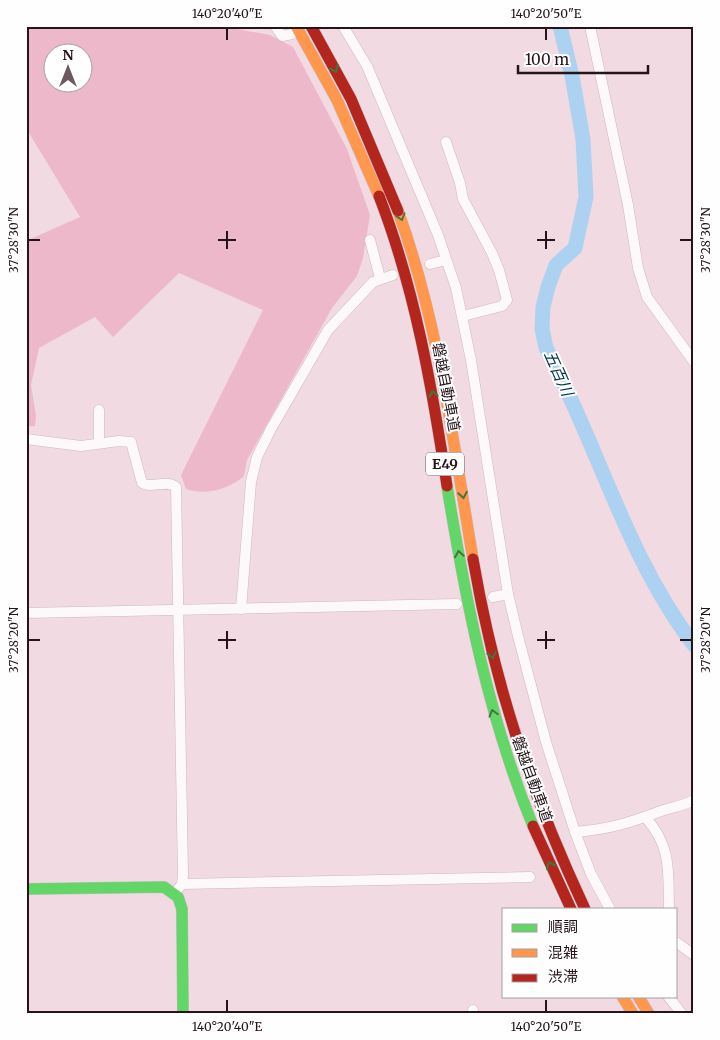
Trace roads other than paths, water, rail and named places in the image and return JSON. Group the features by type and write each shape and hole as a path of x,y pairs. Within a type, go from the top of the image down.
{"main road":[{"name":"磐越自動車道","path":"311,26 357,111 380,163 419,274 444,380 484,620 506,709 524,770 585,908"},
{"name":"磐越自動車道","path":"294,30 317,60 367,166 385,212 406,277 431,383 461,567 493,713 530,819 571,908"},
{"path":"26,889 178,888 182,909 183,1014"},
{"path":"623,998 633,1014"},
{"path":"639,998 649,1014"}],"street":[{"path":"275,26 282,36 294,30"},
{"path":"343,26 367,66 438,235 463,316 508,594 546,742 575,832 591,874 609,908"},
{"path":"590,26 628,205 640,275 647,297 694,362"},
{"path":"446,142 460,183 462,199 499,270 501,284 507,300 502,306 463,316"},
{"path":"370,240 380,278"},
{"path":"430,264 446,260"},
{"path":"241,609 251,482 257,457 328,330 365,290 380,278 393,275"},
{"path":"99,410 99,443"},
{"path":"26,439 81,446 99,443 131,442 142,482 148,485 170,483 176,487 179,611 178,888 530,877"},
{"path":"494,597 508,594"},
{"path":"26,613 457,604"},
{"path":"575,832 617,827 694,800"},
{"path":"646,818 656,830 667,854 669,908"},
{"path":"678,943 694,955"},
{"path":"670,998 682,1014"}],"waterway":[{"name":"五百川","path":"560,26 572,76 583,139 586,197 575,248 556,265 548,287 543,307 542,329 546,348 582,423 631,537 670,611 694,645"}]}
